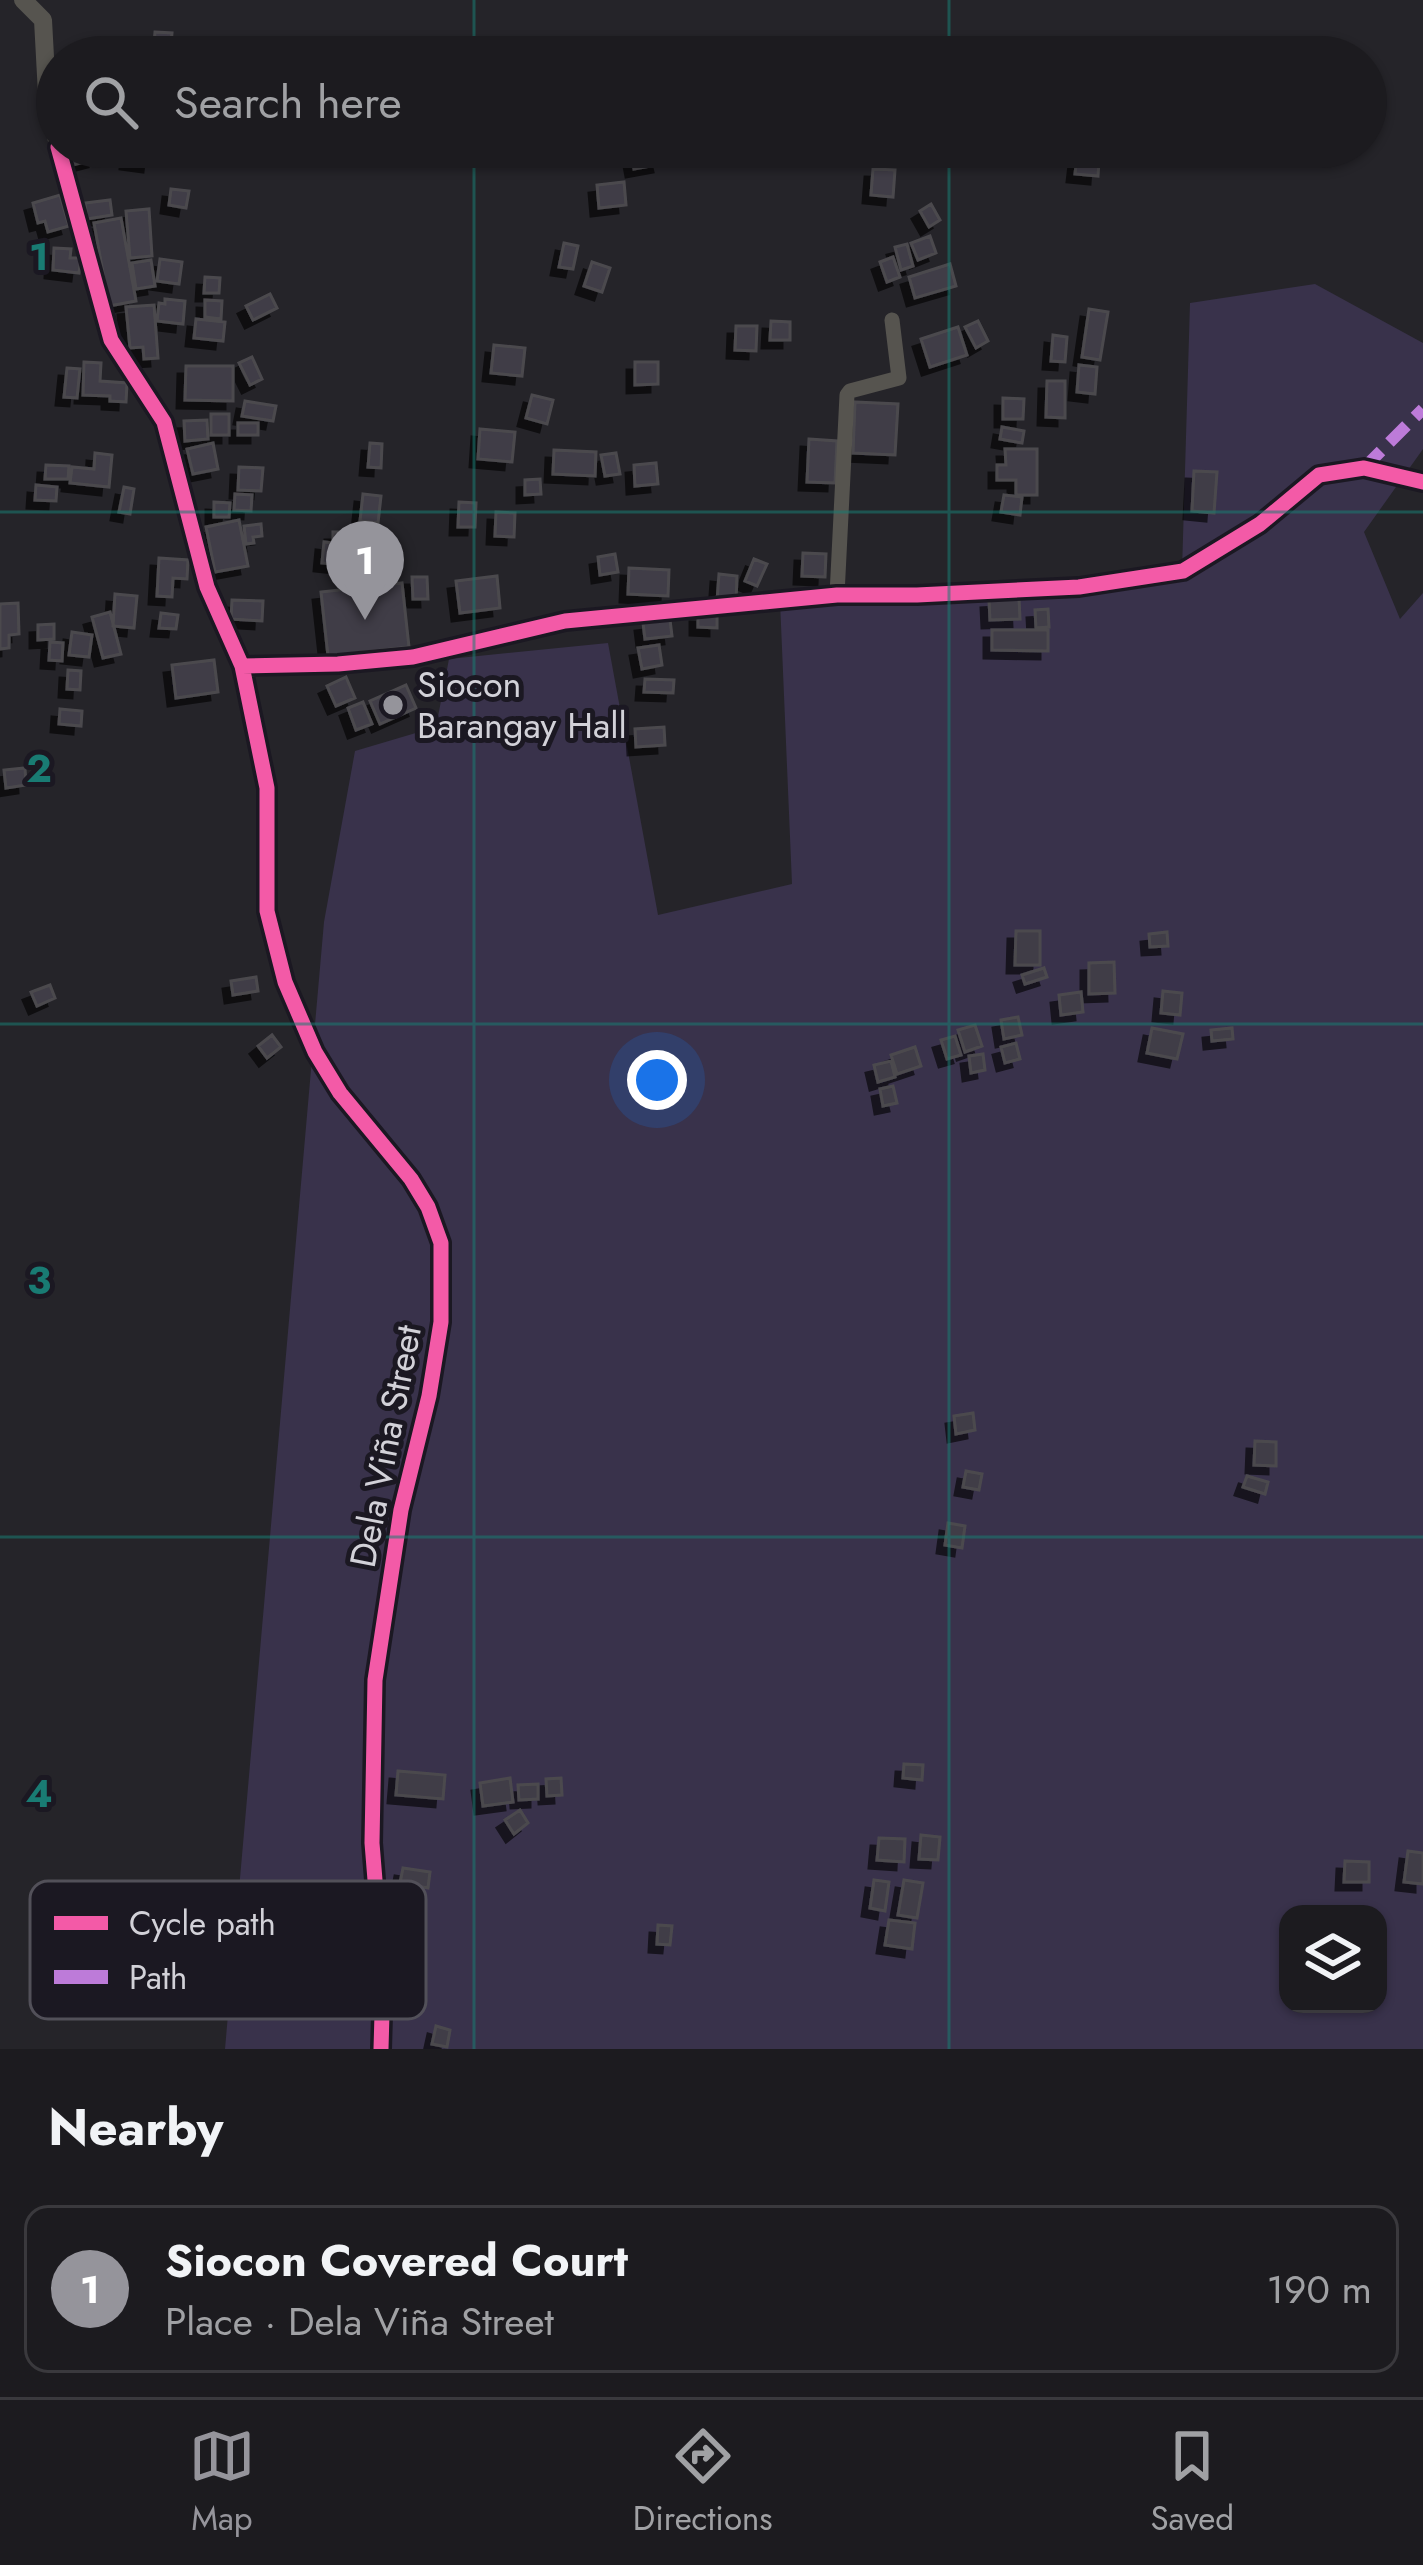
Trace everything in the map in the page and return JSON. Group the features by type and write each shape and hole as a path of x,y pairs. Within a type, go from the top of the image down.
{"street":[{"name":"Dela Viña Street","path":"22,0 43,20 44,36"},
{"name":"Dela Viña Street","path":"64,168 111,340 164,422 207,587 242,666 266,788 267,910 285,982 315,1052 340,1093 411,1179 441,1243 441,1322 429,1396 401,1510 375,1680 375,1881"},
{"path":"837,595 847,395 899,378 892,320"},
{"path":"242,666 413,657 565,621 837,595 917,596 1079,587 1183,571 1260,524 1319,475 1364,468 1423,482"},
{"name":"Dela Viña Street","path":"381,2049 382,2019"}],"shaded area":[{"path":"1315,284 1423,343 1423,449 1364,532 1400,619 1423,593 1423,2049 225,2049 228,2019 426,2019 426,1881 240,1881 324,922 355,751 436,727 449,659 608,643 658,915 792,884 780,601 1079,587 1182,571 1190,303"}],"building":[{"path":"1076,168 1099,168 1098,176 1075,174"},
{"path":"873,169 895,170 893,197 871,195"},
{"path":"624,182 626,205 599,208 597,185"},
{"path":"171,189 189,191 186,208 169,205"},
{"path":"60,195 69,226 48,232 45,221 38,223 33,203"},
{"path":"110,200 112,215 87,219 85,203"},
{"path":"931,204 940,220 929,227 920,211"},
{"path":"149,209 152,256 130,258 126,211"},
{"path":"121,218 136,301 109,306 94,223"},
{"path":"930,236 936,253 918,260 911,243"},
{"path":"564,243 578,246 573,269 559,267"},
{"path":"907,244 913,266 901,270 895,247"},
{"path":"54,248 71,249 70,258 81,258 79,273 53,270"},
{"path":"893,257 900,277 887,282 880,262"},
{"path":"160,259 182,262 179,284 157,281"},
{"path":"151,260 155,286 136,289 132,263"},
{"path":"592,262 610,268 602,292 584,286"},
{"path":"950,264 956,286 915,298 909,277"},
{"path":"205,277 220,278 219,293 204,293"},
{"path":"270,294 277,308 253,320 246,306"},
{"path":"165,299 185,301 183,324 157,321 159,303 165,304"},
{"path":"205,300 222,301 221,319 205,317"},
{"path":"154,305 158,358 144,359 143,347 130,348 126,307"},
{"path":"1089,309 1108,312 1100,360 1082,357"},
{"path":"196,319 225,322 223,341 194,338"},
{"path":"771,321 790,322 790,340 770,340"},
{"path":"978,321 988,341 976,348 965,327"},
{"path":"736,326 757,326 756,351 735,350"},
{"path":"958,327 967,355 930,367 921,339"},
{"path":"1053,335 1067,337 1065,362 1051,361"},
{"path":"494,345 525,348 522,376 491,373"},
{"path":"252,357 262,379 250,385 239,363"},
{"path":"84,362 101,363 100,381 127,383 126,402 83,395"},
{"path":"635,362 658,362 658,384 635,385"},
{"path":"1079,365 1097,367 1095,394 1077,392"},
{"path":"186,366 233,366 233,401 185,400"},
{"path":"67,368 80,369 77,398 64,397"},
{"path":"1047,381 1065,381 1065,418 1046,417"},
{"path":"532,395 553,400 547,424 526,418"},
{"path":"1003,398 1024,399 1023,419 1003,419"},
{"path":"245,401 276,406 273,421 242,416"},
{"path":"855,402 898,404 895,455 853,453"},
{"path":"211,414 229,414 229,435 211,435"},
{"path":"207,420 208,439 185,441 184,421"},
{"path":"238,423 258,423 258,435 238,435"},
{"path":"1002,427 1024,431 1022,443 1000,439"},
{"path":"480,429 515,432 512,462 478,459"},
{"path":"809,439 837,441 835,483 807,482"},
{"path":"213,443 218,469 193,474 187,449"},
{"path":"370,443 382,444 381,468 368,467"},
{"path":"1005,449 1037,449 1037,495 1016,495 1016,480 997,480 997,465 1006,465"},
{"path":"554,450 596,452 595,476 553,474"},
{"path":"95,453 112,455 109,487 70,483 72,467 94,469"},
{"path":"616,453 620,474 605,476 601,455"},
{"path":"656,463 658,484 635,486 634,465"},
{"path":"46,465 69,466 68,479 45,479"},
{"path":"239,467 263,468 261,491 238,490"},
{"path":"1194,471 1217,472 1214,513 1192,511"},
{"path":"540,479 541,494 525,495 525,480"},
{"path":"36,485 57,487 56,501 35,500"},
{"path":"124,487 134,489 130,514 119,512"},
{"path":"235,494 252,495 251,511 234,510"},
{"path":"363,494 381,496 378,523 360,521"},
{"path":"1004,495 1022,497 1020,515 1001,512"},
{"path":"214,502 230,503 229,517 214,517"},
{"path":"459,502 476,503 475,527 458,527"},
{"path":"496,512 515,513 514,537 495,536"},
{"path":"239,520 248,566 215,572 206,527"},
{"path":"261,524 262,536 246,544 244,526"},
{"path":"333,532 344,532 342,565 322,563 324,542 333,543"},
{"path":"803,553 826,554 825,577 802,576"},
{"path":"615,554 618,572 600,575 598,557"},
{"path":"159,558 188,560 187,579 173,578 172,597 157,596"},
{"path":"754,559 767,564 757,586 745,581"},
{"path":"629,568 669,570 668,596 628,594"},
{"path":"719,574 737,576 736,602 717,601"},
{"path":"497,576 500,608 460,613 456,581"},
{"path":"412,577 427,577 428,599 413,599"},
{"path":"402,583 409,647 328,656 321,592"},
{"path":"115,594 137,596 134,628 113,626"},
{"path":"1019,598 1020,619 990,620 989,600"},
{"path":"232,600 263,601 262,621 231,619"},
{"path":"18,603 19,634 9,635 9,648 0,649 0,604"},
{"path":"1048,609 1049,627 1036,628 1035,610"},
{"path":"110,612 121,654 103,658 92,617"},
{"path":"161,613 178,615 176,629 159,628"},
{"path":"698,614 717,615 717,628 698,627"},
{"path":"670,620 672,636 645,639 643,623"},
{"path":"54,624 54,639 38,640 38,625"},
{"path":"992,630 1048,630 1048,651 992,650"},
{"path":"72,632 92,635 89,657 69,655"},
{"path":"50,642 63,643 62,661 49,660"},
{"path":"659,645 662,665 642,669 638,648"},
{"path":"214,660 218,692 176,698 172,665"},
{"path":"68,670 81,671 80,690 67,689"},
{"path":"346,677 355,698 336,706 327,686"},
{"path":"645,679 674,680 673,693 644,692"},
{"name":"Siocon Barangay Hall","path":"406,685 416,708 380,724 370,701"},
{"path":"363,702 372,724 356,730 348,708"},
{"path":"60,709 82,711 81,726 59,724"},
{"path":"664,727 665,745 636,747 635,729"},
{"path":"25,768 26,785 6,788 4,770"},
{"path":"1016,931 1040,931 1040,965 1015,965"},
{"path":"1167,932 1168,946 1150,947 1149,934"},
{"path":"1114,962 1115,993 1089,994 1089,963"},
{"path":"1044,968 1047,977 1025,984 1022,975"},
{"path":"256,977 258,991 233,995 231,981"},
{"path":"50,985 55,998 37,1006 31,992"},
{"path":"1163,991 1182,993 1180,1015 1161,1013"},
{"path":"1081,992 1083,1012 1061,1015 1059,995"},
{"path":"1018,1017 1022,1035 1004,1039 1001,1020"},
{"path":"975,1025 982,1046 965,1052 958,1030"},
{"path":"1152,1028 1183,1034 1177,1059 1147,1053"},
{"path":"1232,1028 1233,1039 1212,1041 1211,1030"},
{"path":"272,1035 281,1047 267,1058 258,1046"},
{"path":"955,1036 961,1055 947,1059 941,1040"},
{"path":"1016,1043 1020,1059 1005,1063 1001,1047"},
{"path":"915,1047 921,1066 897,1074 891,1055"},
{"path":"983,1054 985,1070 971,1073 969,1056"},
{"path":"891,1061 895,1077 878,1082 874,1065"},
{"path":"893,1086 897,1103 883,1106 880,1089"},
{"path":"973,1413 975,1430 956,1434 954,1416"},
{"path":"1255,1441 1276,1442 1276,1466 1254,1465"},
{"path":"966,1471 982,1474 979,1490 963,1487"},
{"path":"1247,1476 1268,1482 1265,1494 1243,1487"},
{"path":"948,1523 965,1526 962,1548 945,1545"},
{"path":"904,1764 923,1765 922,1780 903,1778"},
{"path":"398,1771 445,1775 443,1799 396,1795"},
{"path":"510,1778 513,1802 483,1806 480,1783"},
{"path":"561,1778 562,1795 547,1796 546,1779"},
{"path":"538,1784 538,1799 519,1800 518,1785"},
{"path":"520,1810 528,1823 514,1834 505,1820"},
{"path":"921,1835 940,1837 938,1860 919,1859"},
{"path":"879,1838 905,1839 904,1862 877,1860"},
{"path":"1408,1851 1423,1853 1423,1884 1404,1882"},
{"path":"1345,1861 1369,1862 1369,1882 1344,1882"},
{"path":"403,1868 430,1872 428,1888 426,1881 400,1881"},
{"path":"874,1880 889,1882 885,1911 870,1908"},
{"path":"904,1880 923,1883 917,1918 898,1915"},
{"path":"889,1920 915,1923 912,1949 885,1945"},
{"path":"658,1925 672,1926 670,1945 657,1944"},
{"path":"436,2026 450,2030 447,2047 432,2044"}],"marked path":[{"path":"1364,468 1423,409"}],"cycle path":[{"path":"64,168 111,340 164,422 207,587 242,666 267,788 267,911 285,982 315,1052 340,1093 411,1179 441,1243 441,1322 429,1396 401,1510 375,1680 375,1881"},
{"path":"242,666 413,657 565,621 837,595 1079,587 1183,571 1260,524 1319,475 1364,468 1423,482"},
{"path":"381,2049 382,2019"}],"place":[{"name":"Siocon Covered Court","path":"365,620"},
{"name":"Siocon Barangay Hall","path":"393,705"}]}
